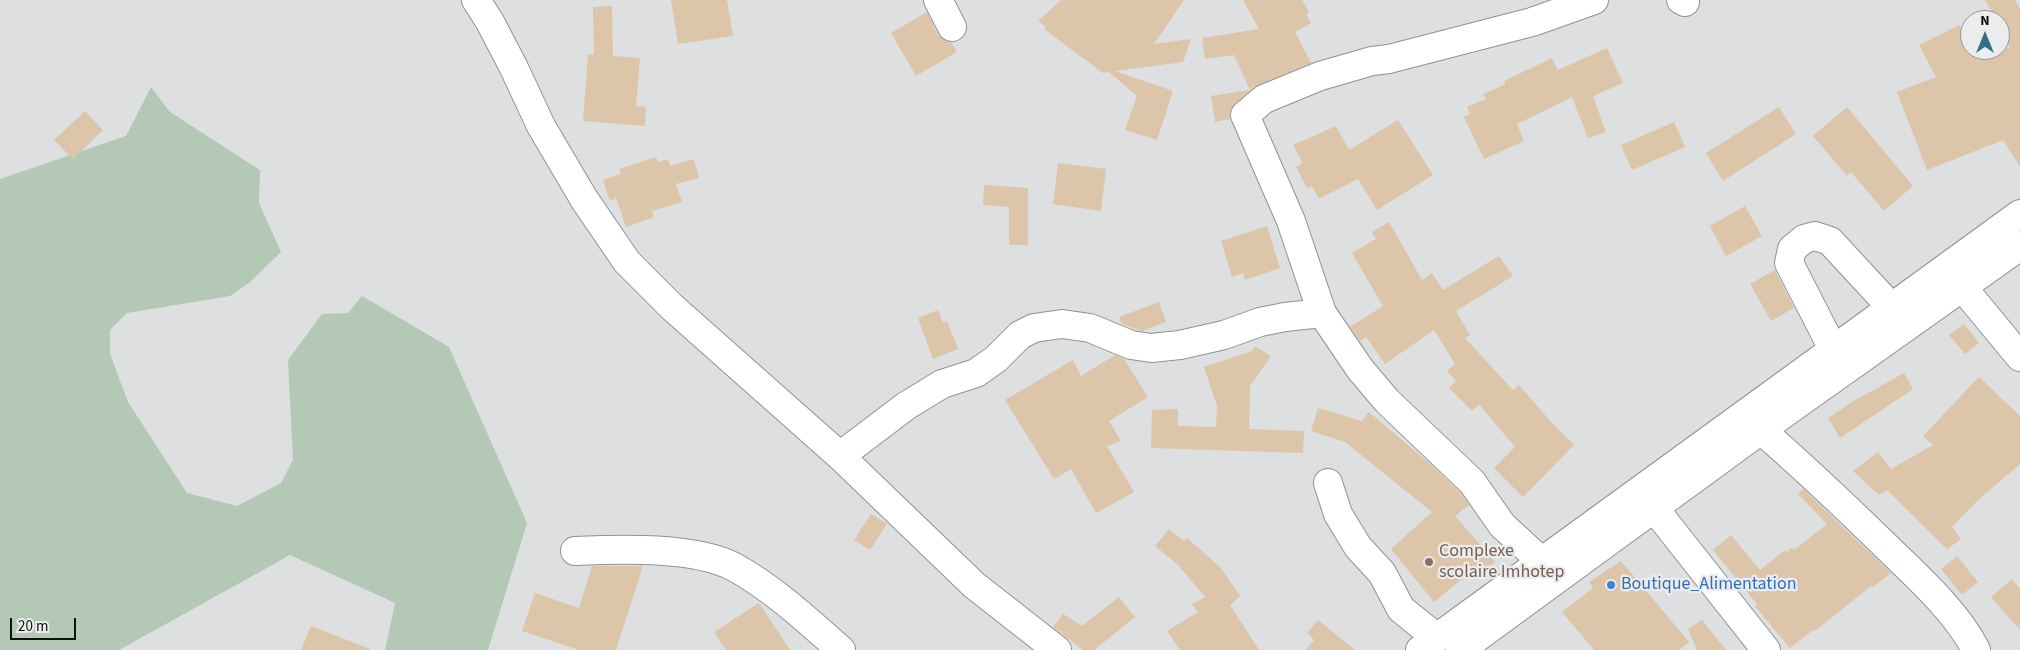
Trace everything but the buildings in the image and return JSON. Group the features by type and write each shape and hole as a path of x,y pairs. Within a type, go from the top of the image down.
{"street":[{"path":"476,0 514,68 541,126 584,199 627,262 672,307 840,456 974,585 1057,650"},
{"path":"938,0 952,27"},
{"path":"1541,561 1502,525 1472,482 1388,401 1360,369 1322,313 1291,221 1244,115 1264,99 1320,76 1372,61 1389,59 1532,22 1594,0"},
{"path":"1439,646 1541,561 2020,214"},
{"path":"1833,349 1789,263 1792,249 1804,239 1815,236 1830,241 1891,308"},
{"path":"1439,646 1654,508 2020,246"},
{"path":"1963,288 2020,357"},
{"path":"840,456 906,406 942,384 976,373 996,359 1020,335 1034,328 1062,324 1090,328 1131,346 1151,348 1189,344 1224,335 1260,322 1322,313"},
{"path":"1761,430 1814,476 1920,579 1972,641 1976,650"},
{"path":"1328,483 1338,514 1358,547 1382,573 1401,609 1439,646"},
{"path":"1654,508 1766,650"},
{"path":"574,551 618,549 671,552 709,558 735,567 780,598 841,650"}],"green space":[{"path":"151,87 170,112 260,170 259,203 281,252 250,282 230,296 127,313 110,330 110,354 128,402 187,493 237,506 281,483 293,460 288,360 322,314 348,313 362,296 449,347 527,523 488,650 385,650 395,603 290,555 119,650 0,650 0,179 126,136"}],"place":[{"name":"Complexe scolaire Imhotep","path":"1429,562"},
{"name":"Boutique_Alimentation","path":"1611,585"}]}
